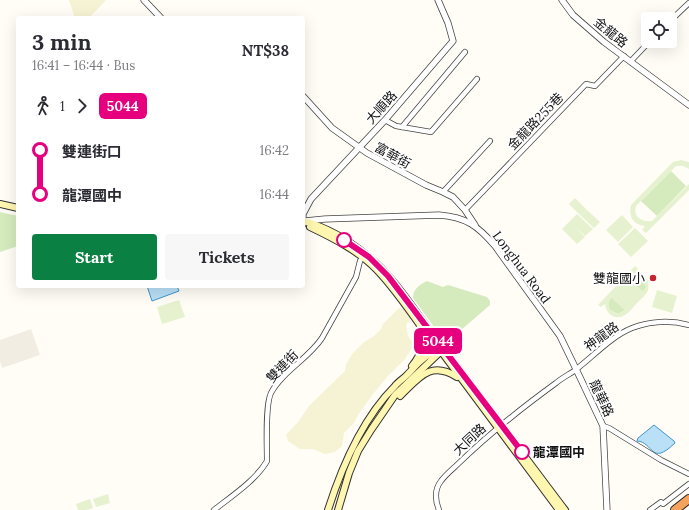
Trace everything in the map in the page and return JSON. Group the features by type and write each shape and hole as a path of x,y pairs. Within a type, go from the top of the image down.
{"highway":[{"path":"675,510 689,499"}],"main road":[{"path":"0,200 16,204"},
{"path":"0,204 16,208"},
{"path":"305,224 364,256 388,276 559,510"},
{"path":"364,256 385,280 466,386 565,510"},
{"path":"328,510 348,458 358,438 381,402 413,364 421,352 423,342 422,331 417,321"},
{"path":"395,385 430,353 440,351"},
{"path":"338,510 349,473 358,451 381,414 395,395 440,351"},
{"path":"381,414 418,379 430,371 441,370 449,373 457,377 466,386"}],"street":[{"path":"144,0 159,16"},
{"name":"大順路","path":"305,210 311,199 385,120 453,41 448,23 438,0"},
{"name":"金龍路","path":"562,0 573,15 689,105"},
{"path":"677,14 689,3"},
{"path":"631,61 643,48"},
{"path":"402,127 465,52"},
{"name":"金龍路255巷","path":"466,210 586,84 596,86 624,56"},
{"path":"385,120 396,126 431,132 477,79"},
{"name":"富華街","path":"305,98 332,128 367,153 426,186 453,197 466,210 475,225"},
{"path":"443,192 490,141"},
{"name":"Longhua Road","path":"305,223 325,219 439,215 459,218 475,225 495,246 560,336 576,369"},
{"name":"雙連街","path":"214,510 257,475 264,467 267,461 268,404 271,394 281,380 316,348 356,277 364,256"},
{"name":"神龍路","path":"576,369 619,334 633,328 642,325 665,322 689,325"},
{"name":"龍華路","path":"576,369 602,426 607,510"},
{"name":"大同路","path":"439,510 436,501 436,490 441,482 499,427 539,395 576,369"},
{"path":"602,426 609,428 661,460 689,474"},
{"path":"650,510 661,502 663,504 689,484"}],"shaded area":[{"path":"69,0 106,0 91,16 74,16"},
{"path":"399,308 404,309 410,316 410,321 407,323 406,327 408,336 412,342 411,349 405,359 373,394 354,423 344,433 342,446 335,452 325,454 313,449 300,449 288,441 286,435 298,422 309,406 345,371 346,364 353,353 363,343 374,336 381,329 383,324"},
{"path":"31,329 40,355 2,368 0,361 0,340"}],"green space":[{"path":"681,160 689,162 689,169 683,166 676,166 636,206 635,210 637,216 641,220 652,221 689,184 689,190 646,233 642,230 645,226 637,224 632,219 630,213 631,205 673,162"},
{"path":"671,171 686,186 657,216 641,201"},
{"path":"575,198 587,210 581,216 569,204"},
{"path":"587,210 600,222 594,228 581,216"},
{"path":"0,212 16,216 16,247 0,252"},
{"path":"577,214 593,229 585,236 574,226 585,237 577,244 562,229"},
{"path":"622,215 633,227 618,242 606,230"},
{"path":"635,228 648,241 631,257 618,244"},
{"path":"635,266 638,269 635,272 644,275 648,280 649,286 647,293 630,311 621,317 612,316 607,311 605,304 601,307 598,305","holes":["632,276 643,279 646,287 643,292 629,279","611,297 625,310 618,314 610,310 608,304"]},
{"path":"632,276 643,279 646,287 643,292 628,279"},
{"path":"427,281 443,287 448,285 487,297 490,301 490,305 453,337 448,340 443,339 413,298 414,292 417,288"},
{"path":"657,290 677,296 672,313 652,307"},
{"path":"611,297 625,310 618,314 610,310 608,304"},
{"path":"179,300 185,317 162,324 157,307"},
{"path":"108,494 110,503 96,507 93,499"},
{"path":"90,499 93,508 78,510 76,504"}],"water":[{"path":"148,288 178,288 179,291 152,301"},
{"path":"654,425 675,443 661,453 656,453 647,445 637,441 638,438"}],"bus line":[{"name":"5044","path":"344,240 369,257 388,276 522,452"}],"place":[{"name":"雙龍國小","path":"653,278"},
{"name":"龍潭國中","path":"522,452"}]}
